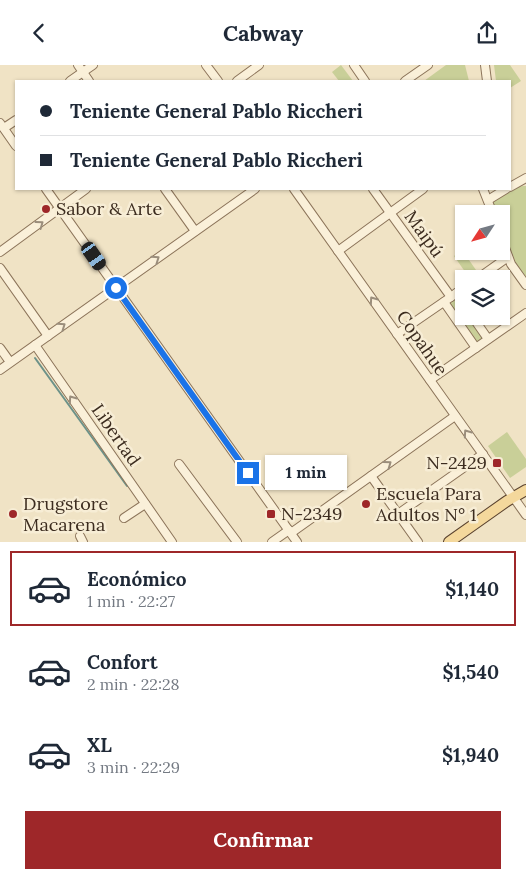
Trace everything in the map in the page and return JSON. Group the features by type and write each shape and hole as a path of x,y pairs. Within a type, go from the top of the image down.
{"main road":[{"path":"449,541 526,490"}],"street":[{"path":"71,80 80,69 93,65"},
{"path":"206,65 217,80"},
{"path":"238,80 259,65"},
{"path":"354,65 364,80"},
{"path":"406,80 427,65"},
{"path":"485,65 487,80"},
{"path":"80,69 89,80"},
{"path":"15,120 2,126 15,145"},
{"path":"511,186 526,178"},
{"path":"47,190 297,541"},
{"path":"0,252 85,190"},
{"path":"166,190 195,231"},
{"path":"0,370 254,190"},
{"name":"Copahue","path":"295,190 526,515"},
{"name":"Maipú","path":"374,190 454,295"},
{"path":"338,251 423,190"},
{"path":"484,190 490,205"},
{"path":"488,200 504,190"},
{"path":"490,270 504,260"},
{"path":"510,260 526,285"},
{"path":"0,268 48,336"},
{"path":"397,334 454,295"},
{"path":"444,302 476,348"},
{"path":"430,380 526,313"},
{"path":"478,325 488,339"},
{"name":"Libertad","path":"35,345 172,541"},
{"path":"0,348 10,362"},
{"path":"272,541 290,531 371,476 455,416"},
{"path":"398,514 483,454"},
{"path":"179,464 237,541"},
{"path":"371,476 418,541"},
{"path":"124,518 145,504"}],"green space":[{"path":"341,65 352,80 338,80 332,72"},
{"path":"446,65 465,65 469,80 425,80"},
{"path":"494,65 510,65 521,81 511,87 511,80 496,80"},
{"path":"526,186 526,281 510,253 510,205 493,205 492,203 511,190"},
{"path":"457,260 469,260 476,270 464,270"},
{"path":"455,300 455,312 451,307 451,302"},
{"path":"464,325 475,325 483,338 479,342 476,341"},
{"path":"507,432 526,459 526,467 510,478 488,446"}],"waterway":[{"path":"35,358 127,486"}],"place":[{"name":"Sabor & Arte","path":"46,209"},
{"name":"N-2429","path":"497,463"},
{"name":"Escuela Para Adultos N° 1","path":"366,504"},
{"name":"Drugstore Macarena","path":"13,514"},
{"name":"N-2349","path":"271,514"}],"route":[{"path":"116,288 248,473"}]}
